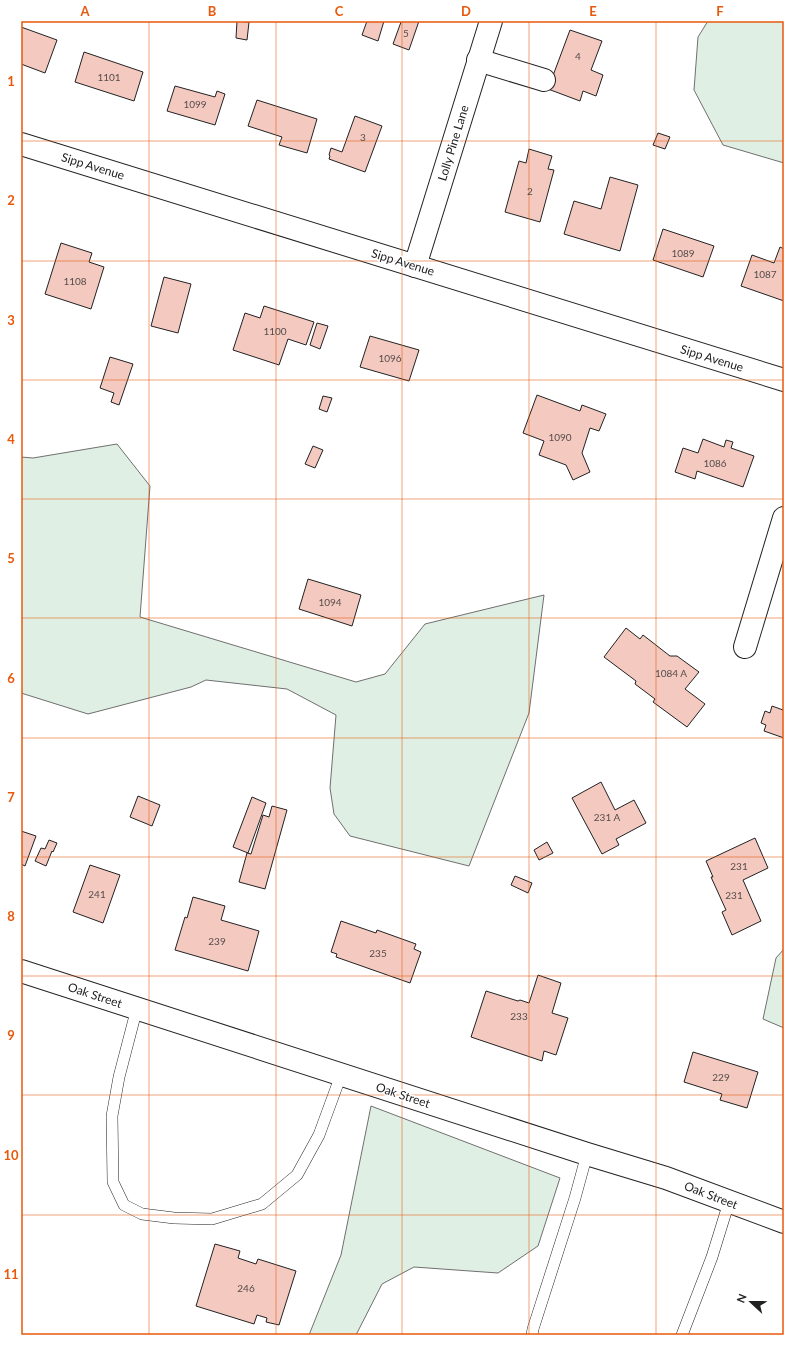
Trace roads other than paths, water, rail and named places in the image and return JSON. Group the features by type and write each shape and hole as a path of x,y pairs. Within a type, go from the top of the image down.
{"street":[{"name":"Lolly Pine Lane","path":"415,266 491,21"},
{"path":"478,60 544,80"},
{"name":"Sipp Avenue","path":"21,144 784,380"},
{"path":"745,647 784,518"},
{"name":"Oak Street","path":"21,971 587,1154 666,1178 784,1222"}],"lane":[{"path":"137,1008 119,1077 112,1116 113,1182 124,1205 142,1214 174,1218 212,1219 262,1204 297,1175 319,1134 341,1074"},
{"path":"532,1333 575,1198 587,1154"},
{"path":"682,1335 712,1257 729,1202"}]}
